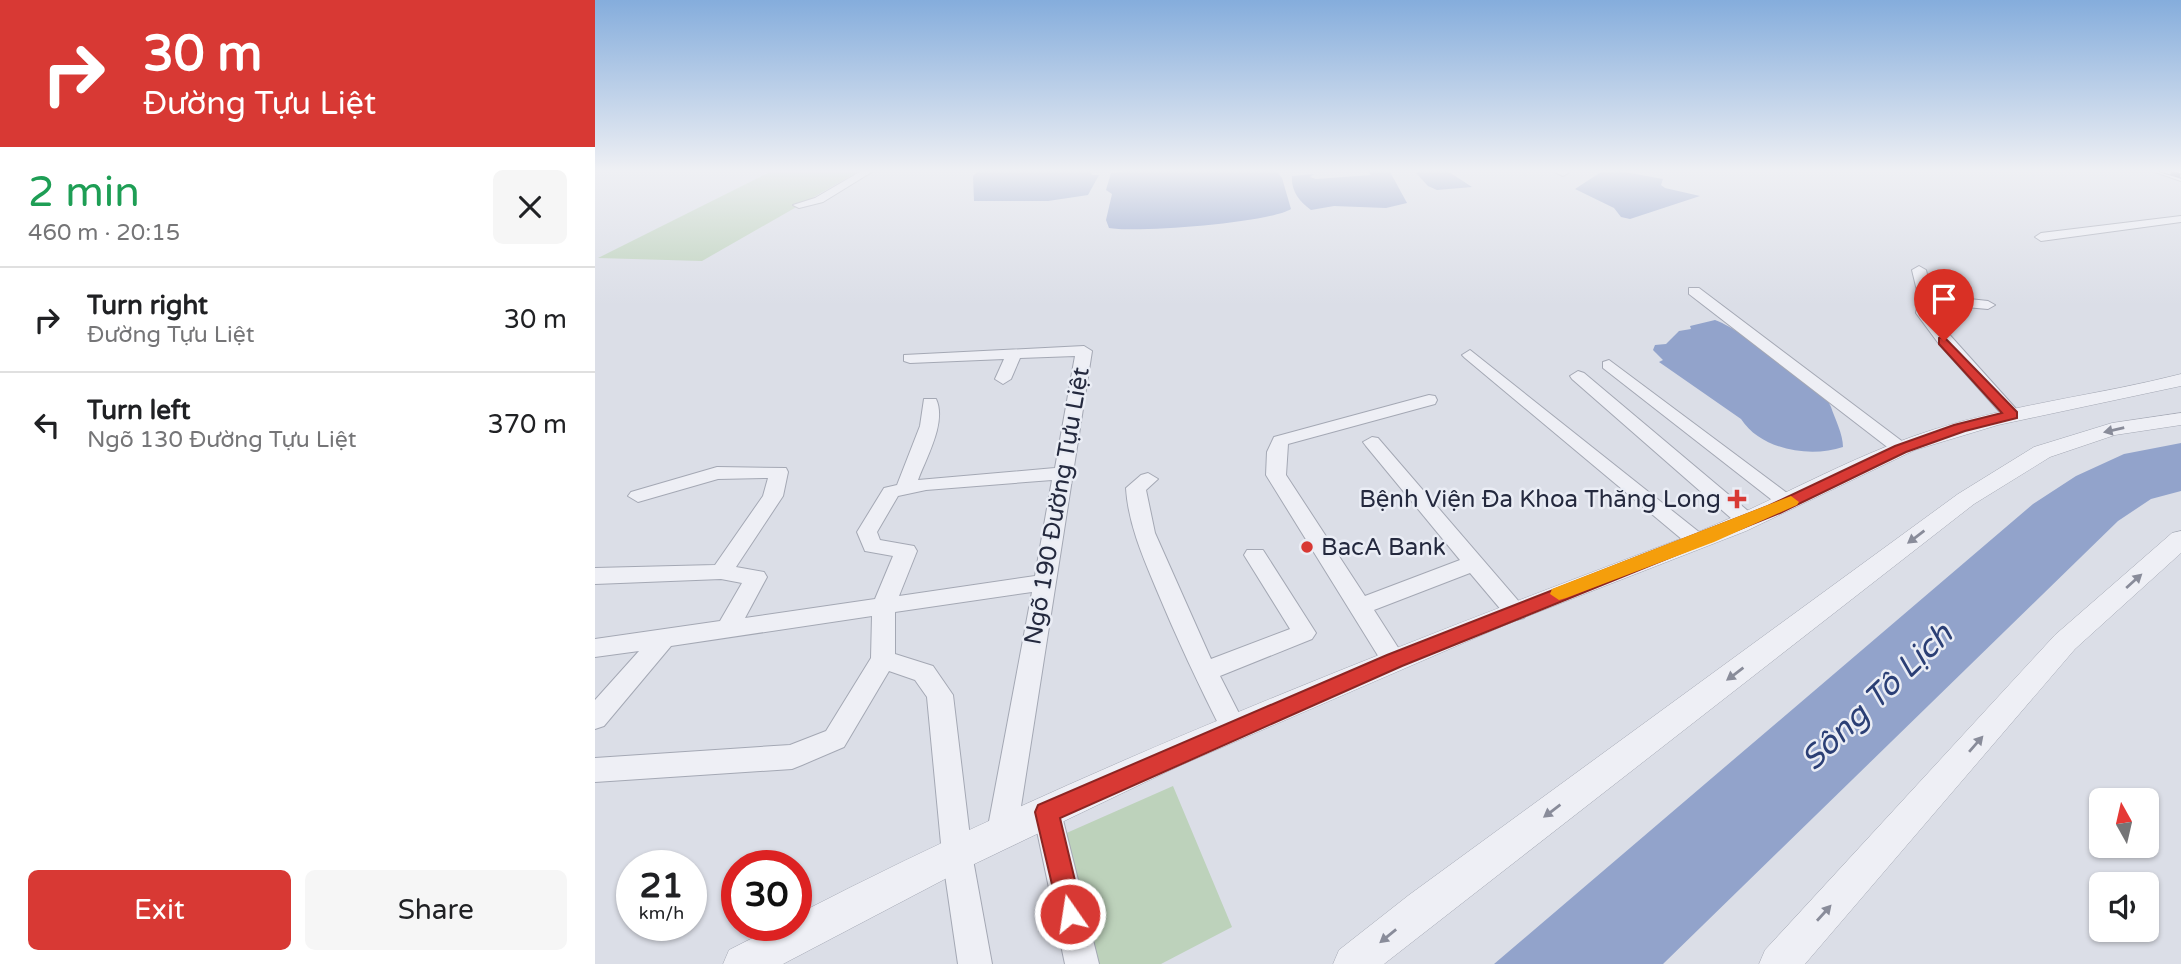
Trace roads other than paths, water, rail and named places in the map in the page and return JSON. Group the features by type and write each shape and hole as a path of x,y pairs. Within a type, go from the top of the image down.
{"street":[{"path":"2041,237 2132,228 2181,219"},
{"path":"1919,270 1926,299 1923,313 1944,341 2012,415"},
{"path":"1694,291 1901,449"},
{"path":"1926,299 1988,305"},
{"name":"Ngõ 190 Đường Tựu Liệt","path":"910,358 1084,351 1065,473 1042,583 1002,832"},
{"path":"1003,379 1014,354"},
{"path":"1470,355 1697,541"},
{"path":"1609,365 1789,503"},
{"path":"1578,376 1747,521"},
{"path":"743,964 789,952 957,853 1002,832 1394,660 1747,521 1901,449 1960,428 2012,415 2181,380"},
{"path":"1394,660 1276,475 1276,452 1280,441 1429,400"},
{"path":"905,489 929,426 930,403"},
{"path":"1353,964 1422,908 1966,499 2042,452 2112,429 2181,419"},
{"path":"1372,442 1515,612"},
{"path":"638,496 717,473 779,472 773,496 721,572"},
{"path":"595,770 792,757 835,738 883,659 884,605 906,551 871,546 867,531 880,505 891,492 926,484 1065,473"},
{"path":"1148,478 1136,488 1135,501 1154,557 1203,672 1234,729"},
{"path":"1779,964 2065,642 2181,539"},
{"path":"1203,672 1304,633 1255,555"},
{"path":"1360,607 1474,563"},
{"path":"595,576 721,572 756,578 728,627"},
{"path":"595,648 1042,583"},
{"path":"595,718 666,636"},
{"path":"883,659 924,673 940,695 957,853 975,964"},
{"path":"1047,812 1081,964"}],"water":[{"path":"1107,215 1274,215 1202,226 1146,229 1109,228"},
{"path":"1619,215 1642,215 1630,219"},
{"path":"1715,320 1740,333 1813,387 1831,407 1843,447 1816,452 1787,449 1773,444 1761,438 1741,419 1659,362 1663,360 1653,350 1655,345 1666,344 1679,331 1691,329 1690,326"},
{"name":"Sông Tô Lịch","path":"2181,443 2181,491 2151,499 2118,521 1663,964 1494,964 2033,504 2076,476 2124,454"}],"place":[{"name":"Bệnh Viện Đa Khoa Thăng Long","path":"1737,499"},
{"name":"BacA Bank","path":"1307,547"}]}
